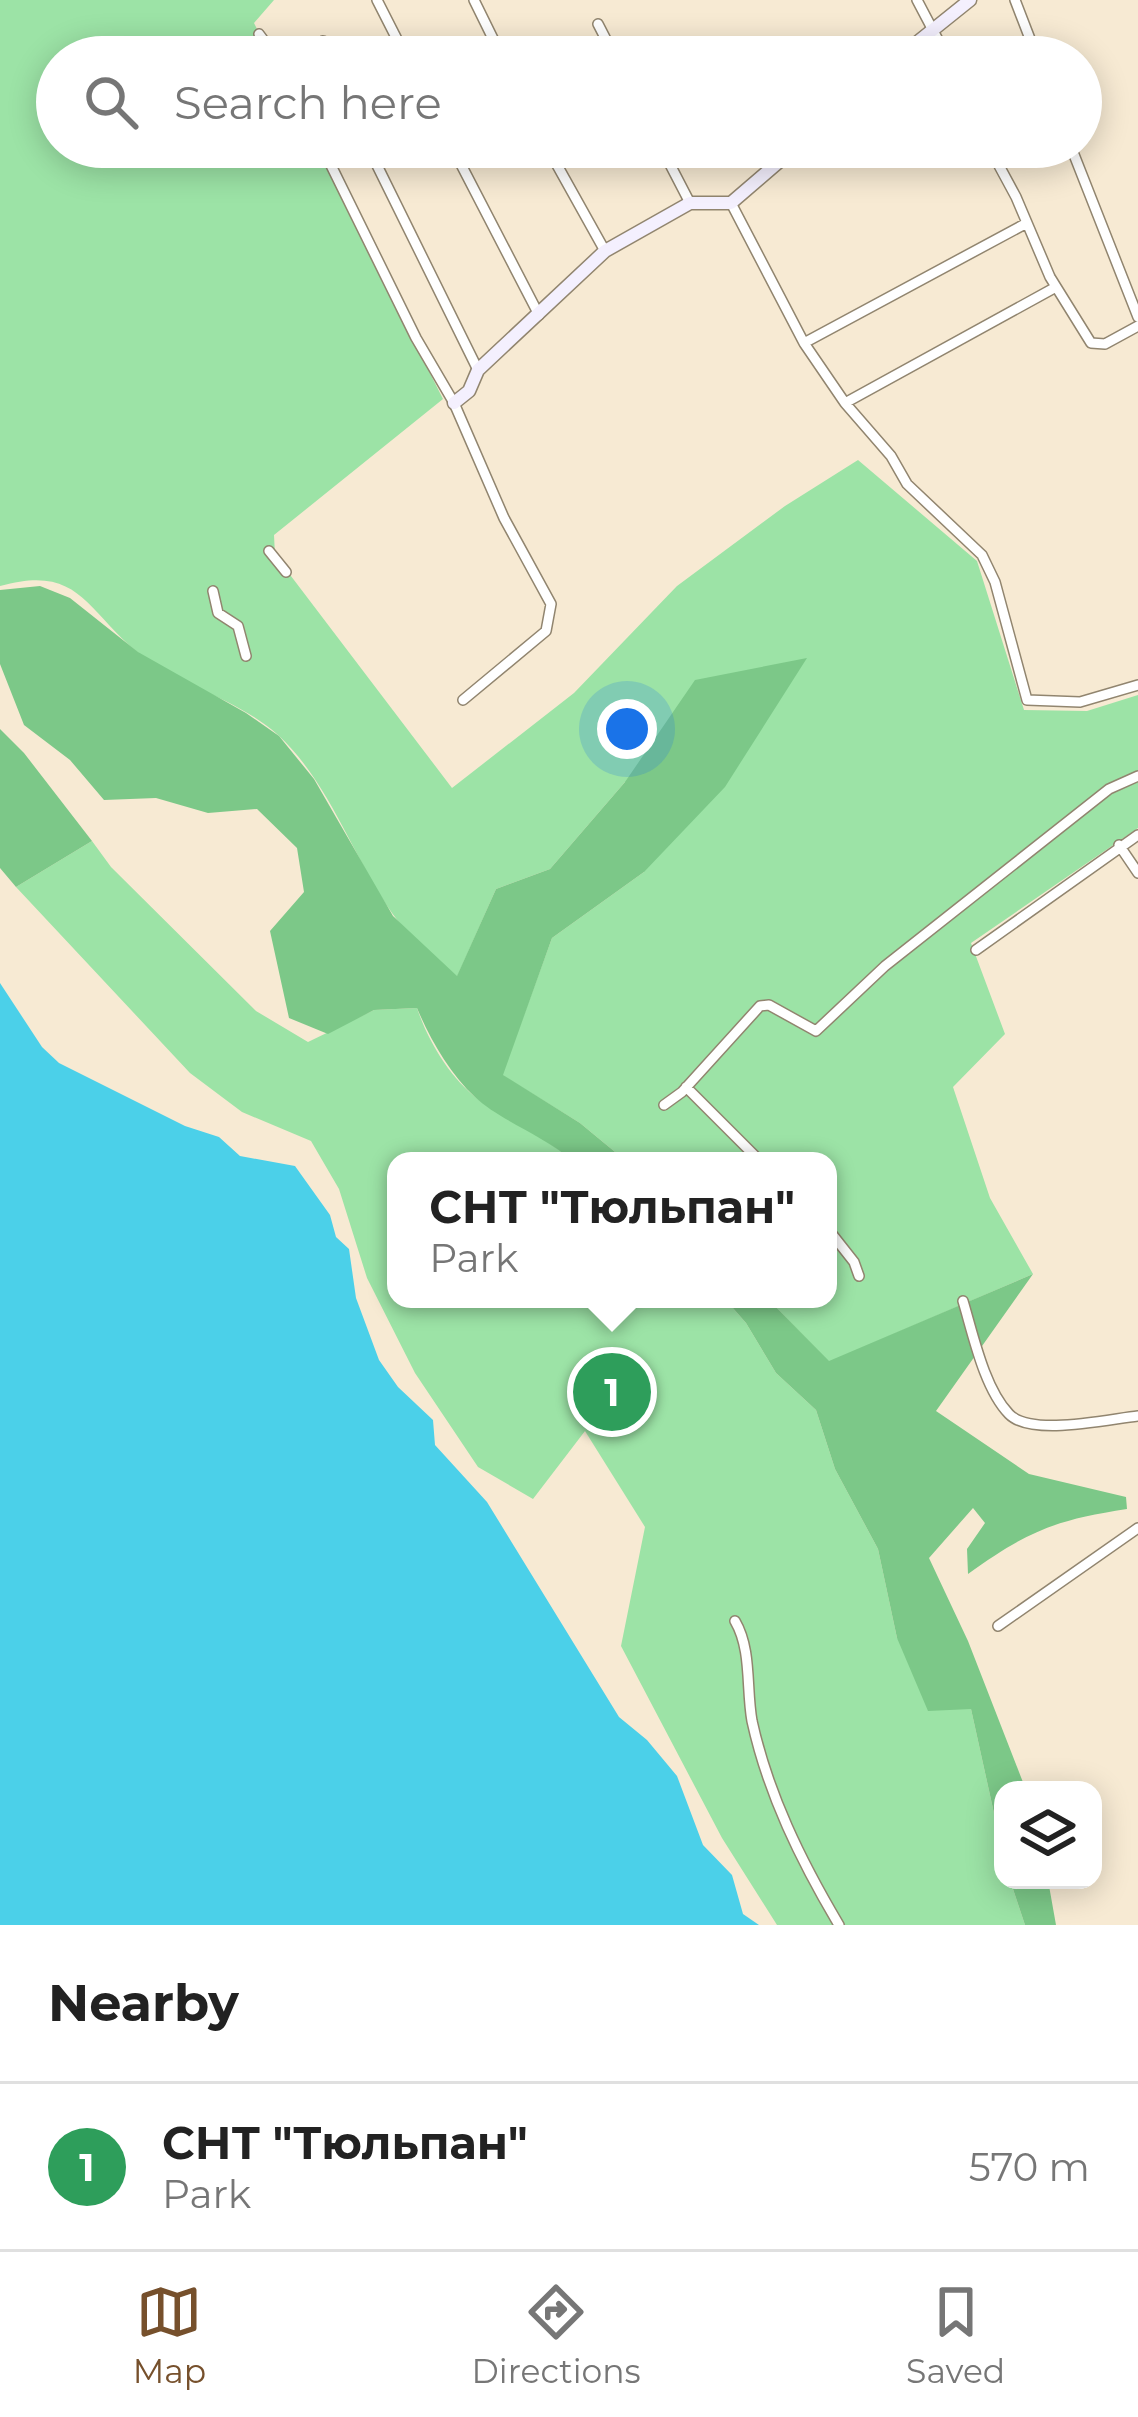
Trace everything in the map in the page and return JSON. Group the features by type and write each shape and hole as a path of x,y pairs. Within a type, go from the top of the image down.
{"street":[{"path":"377,0 395,36"},
{"path":"490,0 476,3 492,36"},
{"path":"917,0 935,36"},
{"path":"923,36 970,0"},
{"path":"1016,0 1029,36"},
{"path":"598,24 604,36"},
{"path":"332,168 416,338 454,403 503,518 550,604 546,631 463,700"},
{"path":"378,168 478,370"},
{"path":"463,168 539,315"},
{"path":"559,168 605,251"},
{"path":"672,168 690,202"},
{"path":"454,403 470,391 478,370 605,251 690,202 731,203 772,168"},
{"path":"1000,168 1056,287 1097,346 1138,321 1079,168"},
{"path":"731,203 805,343 845,403 891,456 907,484 982,555 995,583 1028,700 1080,702 1138,685"},
{"path":"805,343 1025,224"},
{"path":"845,403 1056,287"},
{"path":"268,550 286,572"},
{"path":"213,591 218,613 238,626 246,656"},
{"path":"664,1105 760,1006 769,1005 816,1031 885,966 1108,789 1138,776"},
{"path":"976,950 1138,835"},
{"path":"1119,845 1138,873"},
{"path":"686,1087 751,1152"},
{"path":"837,1240 859,1276"},
{"path":"963,1300 982,1365 1009,1415 1053,1424 1138,1416"},
{"path":"998,1626 1138,1528"},
{"path":"735,1621 743,1640 751,1717 781,1814 839,1925"}],"green space":[{"path":"0,0 274,0 254,23 260,36 36,36 36,168 327,168 443,399 274,535 275,555 452,788 574,693 677,586 785,506 858,460 977,561 1024,710 1087,711 1138,695 1138,828 971,943 1005,1034 953,1087 990,1198 1033,1274 829,1362 777,1308 837,1308 837,1152 615,1152 580,1123 502,1075 552,938 644,872 625,782 550,869 496,889 457,977 392,913 312,775 278,735 244,711 152,663 64,586 26,581 0,586"},
{"path":"40,586 70,598 138,652 279,736 314,779 393,916 457,976 496,889 550,869 625,782 695,680 807,658 725,787 644,872 552,938 503,1075 580,1123 615,1152 560,1152 485,1105 449,1067 417,1008 374,1010 328,1034 289,1018 270,931 304,892 297,848 257,809 208,813 156,798 104,800 70,760 24,725 0,664 0,590"},
{"path":"0,729 92,841 16,887 0,868"},
{"path":"92,841 111,867 256,1011 308,1042 374,1010 417,1008 441,1058 468,1091 561,1152 387,1152 387,1308 733,1308 776,1373 816,1410 835,1469 878,1549 897,1638 971,1709 994,1813 994,1889 1013,1889 1025,1925 777,1925 722,1838 621,1646 645,1527 585,1431 533,1499 478,1467 415,1373 367,1278 339,1189 311,1141 242,1112 190,1073 16,887"},
{"path":"1033,1274 936,1411 1029,1474 1126,1497 1127,1509 1043,1530 968,1574 967,1549 985,1523 973,1508 929,1558 968,1641 1022,1781 994,1781 994,1813 971,1709 928,1711 897,1638 878,1549 835,1469 816,1410 776,1373 733,1308 777,1308 829,1361"},
{"path":"1013,1889 1050,1889 1056,1925 1025,1925"}],"water":[{"path":"0,983 42,1047 59,1063 185,1126 219,1137 240,1156 295,1166 330,1215 336,1237 349,1249 356,1298 379,1360 398,1387 433,1420 435,1445 487,1502 619,1717 647,1740 677,1776 703,1845 732,1875 743,1914 759,1925 0,1925"}],"place":[{"name":"СНТ \"Тюльпан\"","path":"612,1392"}]}
